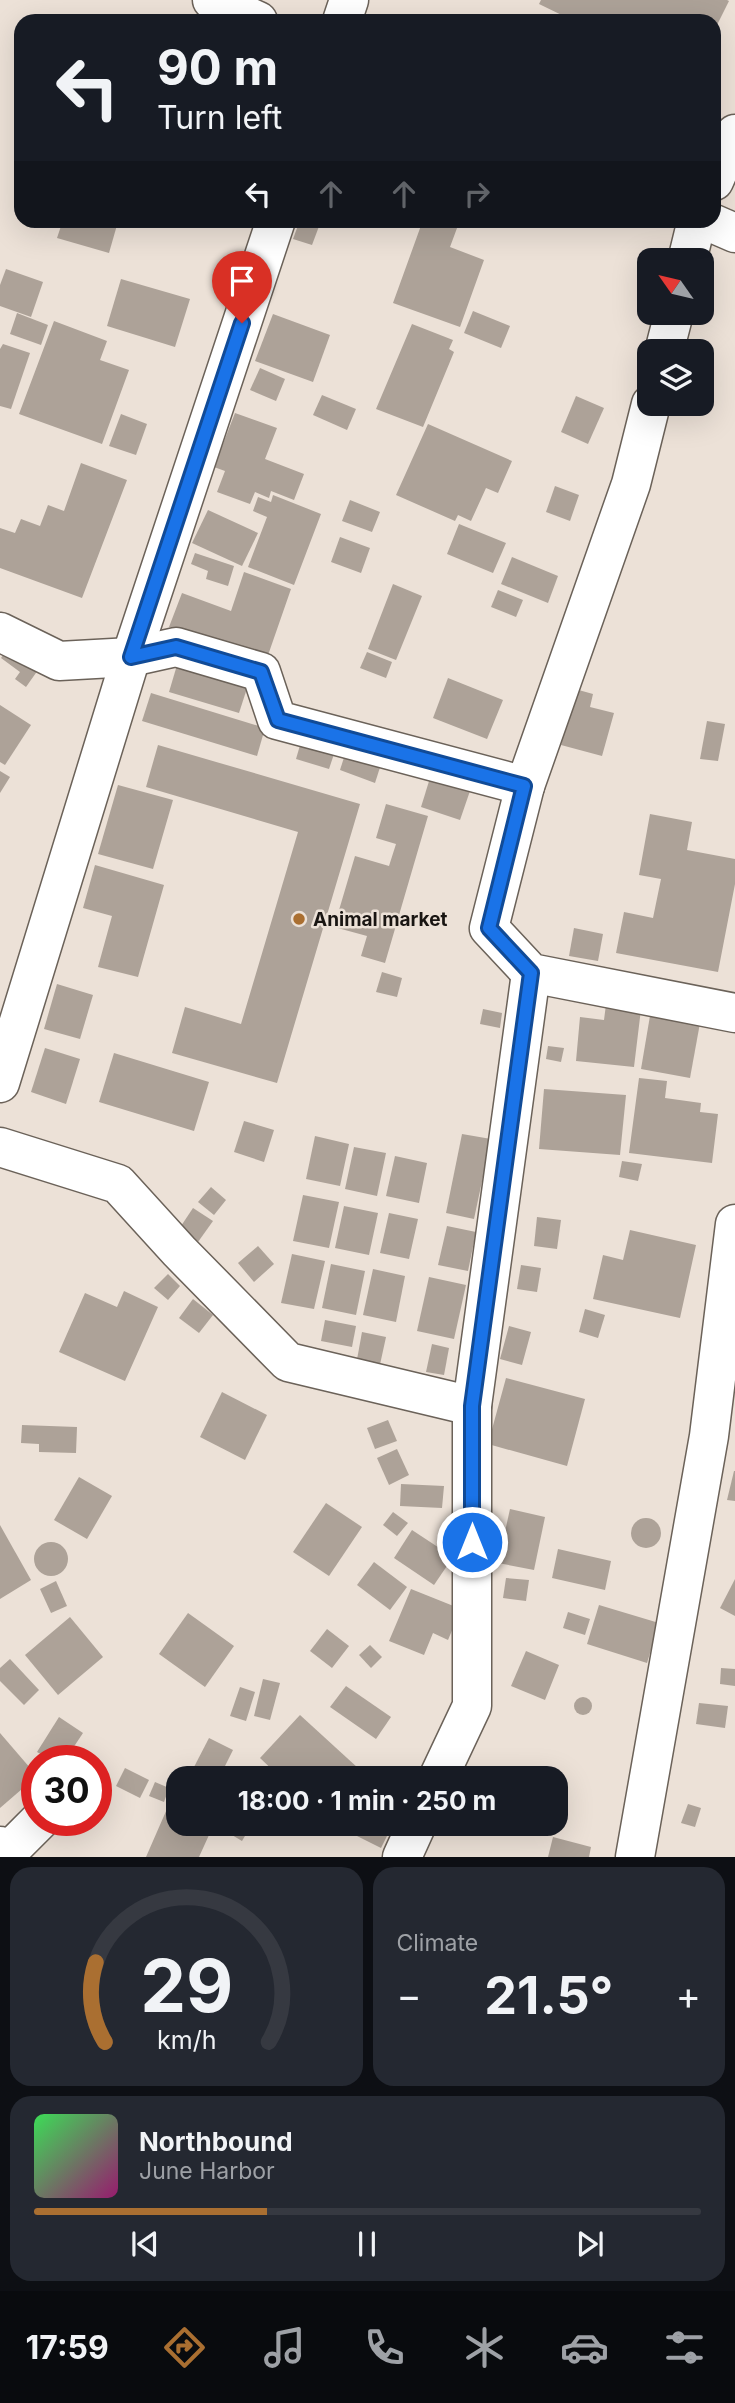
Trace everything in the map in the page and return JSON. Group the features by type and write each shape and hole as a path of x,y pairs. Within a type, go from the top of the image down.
{"street":[{"path":"212,0 243,14"},
{"path":"721,165 735,134"},
{"path":"0,1083 131,657 273,228"},
{"path":"690,248 695,228"},
{"path":"648,416 631,484 524,786 489,928 531,973 735,1013"},
{"path":"0,632 59,661 131,657 176,647 261,672 278,720 524,786"},
{"path":"444,1766 472,1706 472,1406 531,973"},
{"path":"0,1147 118,1184 179,1251 288,1362 472,1406"},
{"path":"635,1857 722,1439 735,1224"},
{"path":"0,1846 10,1850 24,1836"},
{"path":"402,1857 412,1836"}],"building":[{"path":"541,0 729,1 721,17 721,14 560,14 539,4"},
{"path":"60,228 116,228 109,253 57,238"},
{"path":"297,228 318,228 312,245 293,239"},
{"path":"420,228 457,228 450,247 484,260 460,327 393,303"},
{"path":"6,269 43,282 31,317 0,306 0,285"},
{"path":"121,279 190,299 175,347 107,326"},
{"path":"473,311 510,326 501,348 464,333"},
{"path":"17,313 48,325 41,345 10,334"},
{"path":"273,314 330,335 313,382 255,361"},
{"path":"54,321 107,341 100,360 129,370 102,444 19,414"},
{"path":"412,324 453,340 449,349 454,352 423,427 376,409"},
{"path":"3,344 30,353 11,409 0,406 0,349"},
{"path":"260,368 285,379 276,401 250,390"},
{"path":"322,395 356,409 347,430 313,415"},
{"path":"576,396 604,408 588,444 561,432"},
{"path":"235,413 277,428 265,459 304,474 294,500 271,491 269,498 255,492 250,504 217,492 225,471 214,467"},
{"path":"121,414 147,424 136,455 109,446"},
{"path":"428,424 512,461 498,493 486,488 471,521 458,515 455,521 396,495"},
{"path":"81,463 127,480 82,598 0,568 0,528 15,533 21,519 40,526 48,505 64,511"},
{"path":"555,486 579,495 570,521 546,512"},
{"path":"273,495 321,514 294,585 248,567 267,517 253,511 258,497 271,502"},
{"path":"350,500 380,512 372,532 342,521"},
{"path":"208,510 258,533 242,566 192,543"},
{"path":"459,524 506,543 493,573 447,554"},
{"path":"340,537 370,548 361,573 331,562"},
{"path":"195,553 234,566 228,586 206,579 208,571 191,564"},
{"path":"512,557 558,576 548,603 501,584"},
{"path":"244,572 291,589 266,661 169,627 182,593 231,611"},
{"path":"393,584 422,596 396,660 368,649"},
{"path":"498,590 523,600 516,617 491,607"},
{"path":"7,649 38,670 26,687 15,679 20,672 1,658"},
{"path":"367,652 392,662 386,678 360,668"},
{"path":"180,655 251,676 239,713 169,692"},
{"path":"448,678 503,700 487,739 433,718"},
{"path":"575,689 593,694 590,707 614,713 602,756 561,745"},
{"path":"151,693 265,728 257,756 142,721"},
{"path":"0,705 31,725 5,765 0,762"},
{"path":"707,721 725,724 718,761 700,759"},
{"path":"303,735 337,745 329,769 296,759"},
{"name":"Animal market","path":"158,745 360,804 277,1083 172,1053 185,1007 241,1024 298,832 146,787"},
{"path":"348,745 383,758 375,783 340,770"},
{"path":"0,771 10,777 0,793"},
{"path":"430,778 470,791 460,820 421,807"},
{"path":"118,785 173,800 153,869 98,854"},
{"path":"386,804 428,816 385,963 361,956 367,936 334,927 355,856 389,866 396,844 376,838"},
{"path":"650,814 692,822 687,850 735,859 735,884 718,972 616,953 624,912 653,918 661,879 639,875"},
{"path":"95,865 164,885 138,977 98,967 112,916 83,908"},
{"path":"574,928 603,934 598,961 569,956"},
{"path":"382,972 402,978 397,997 376,992"},
{"path":"57,984 93,995 80,1039 44,1029"},
{"path":"607,997 642,1001 634,1067 576,1061 580,1017 604,1020"},
{"path":"652,1004 702,1012 690,1078 641,1069"},
{"path":"483,1009 502,1013 500,1028 480,1024"},
{"path":"548,1046 564,1048 561,1062 546,1059"},
{"path":"45,1048 80,1059 66,1104 31,1092"},
{"path":"114,1053 209,1082 194,1131 99,1102"},
{"path":"639,1078 667,1081 665,1098 701,1103 700,1112 718,1114 712,1163 629,1153"},
{"path":"544,1089 626,1095 620,1155 539,1149"},
{"path":"244,1121 274,1130 264,1162 234,1152"},
{"path":"462,1134 491,1139 474,1219 446,1213"},
{"path":"315,1136 349,1144 340,1186 306,1179"},
{"path":"354,1147 386,1153 377,1196 345,1189"},
{"path":"395,1156 427,1163 419,1203 386,1196"},
{"path":"622,1161 642,1164 638,1181 619,1177"},
{"path":"211,1187 226,1200 214,1215 198,1202"},
{"path":"303,1195 339,1202 329,1248 293,1241"},
{"path":"344,1206 378,1213 369,1255 335,1248"},
{"path":"193,1208 213,1221 198,1242 179,1229"},
{"path":"389,1213 418,1219 409,1259 380,1253"},
{"path":"537,1217 561,1220 557,1249 534,1246"},
{"path":"447,1226 476,1232 468,1271 438,1265"},
{"path":"630,1230 696,1245 680,1318 593,1299 603,1255 623,1260"},
{"path":"258,1246 274,1264 254,1282 238,1263"},
{"path":"292,1254 325,1261 314,1309 281,1303"},
{"path":"331,1264 365,1271 356,1315 322,1308"},
{"path":"521,1265 541,1268 537,1292 517,1289"},
{"path":"373,1269 405,1276 396,1322 363,1315"},
{"path":"168,1274 180,1286 168,1300 154,1288"},
{"path":"429,1277 466,1285 454,1339 417,1331"},
{"path":"124,1291 158,1307 125,1381 59,1352 85,1293 117,1307"},
{"path":"193,1299 213,1315 199,1333 179,1318"},
{"path":"585,1309 605,1315 598,1338 579,1332"},
{"path":"325,1320 356,1326 352,1347 321,1341"},
{"path":"509,1326 531,1332 522,1365 500,1359"},
{"path":"362,1332 386,1337 379,1369 356,1365"},
{"path":"432,1344 449,1348 444,1375 426,1372"},
{"path":"506,1378 585,1399 567,1466 488,1444"},
{"path":"222,1392 267,1415 245,1460 200,1437"},
{"path":"388,1420 397,1441 375,1449 367,1428"},
{"path":"22,1425 77,1427 76,1453 39,1452 39,1444 21,1443"},
{"path":"397,1449 409,1475 389,1485 377,1458"},
{"path":"735,1471 735,1501 727,1500"},
{"path":"79,1477 112,1496 87,1539 54,1520"},
{"path":"401,1484 444,1486 442,1508 400,1506"},
{"path":"326,1503 362,1527 329,1576 293,1552"},
{"path":"510,1509 545,1517 534,1570 498,1563"},
{"path":"393,1512 408,1523 397,1536 383,1525"},
{"path":"646,1518 657,1522 661,1533 657,1544 646,1548 635,1544 631,1533 635,1522"},
{"path":"0,1525 31,1580 0,1599"},
{"path":"412,1530 453,1557 434,1585 394,1558"},
{"path":"51,1542 63,1547 68,1559 63,1571 51,1576 39,1571 34,1559 39,1547"},
{"path":"558,1549 611,1561 605,1590 552,1578"},
{"path":"374,1562 407,1587 390,1610 357,1585"},
{"path":"506,1578 529,1580 526,1601 503,1598"},
{"path":"735,1579 735,1616 720,1608"},
{"path":"56,1581 67,1606 51,1613 40,1589"},
{"path":"411,1589 461,1609 448,1640 433,1633 424,1655 389,1641"},
{"path":"599,1605 659,1623 647,1663 587,1644"},
{"path":"568,1612 590,1619 585,1635 563,1628"},
{"path":"188,1613 234,1646 205,1687 159,1654"},
{"path":"70,1617 103,1657 58,1695 25,1655"},
{"path":"327,1629 349,1646 332,1668 310,1651"},
{"path":"370,1645 382,1657 371,1668 359,1655"},
{"path":"526,1651 559,1665 545,1700 511,1686"},
{"path":"10,1659 39,1690 24,1705 0,1681 0,1668"},
{"path":"721,1668 735,1669 735,1686 720,1684"},
{"path":"263,1679 280,1683 270,1720 254,1716"},
{"path":"346,1686 391,1717 376,1739 330,1707"},
{"path":"240,1687 255,1692 246,1721 230,1716"},
{"path":"583,1697 589,1700 592,1706 589,1712 583,1715 577,1712 574,1706 577,1700"},
{"path":"699,1703 728,1706 725,1728 696,1724"},
{"path":"300,1715 356,1766 268,1766 260,1758"},
{"path":"59,1717 83,1733 75,1745 41,1745"},
{"path":"0,1733 21,1757 21,1790 0,1808"},
{"path":"209,1738 233,1750 225,1766 195,1766"},
{"path":"125,1768 149,1780 140,1798 116,1786"},
{"path":"155,1782 166,1787 164,1802 149,1796"},
{"path":"688,1804 701,1808 695,1827 681,1823"},
{"path":"166,1811 166,1836 209,1836 199,1857 146,1857"},
{"path":"357,1836 387,1836 381,1848"},
{"path":"553,1837 591,1847 589,1857 548,1857"}],"place":[{"name":"Animal market","path":"299,919"}],"route":[{"path":"242,323 131,657 176,647 261,672 278,720 524,786 489,928 531,973 472,1406 472,1542"}]}
